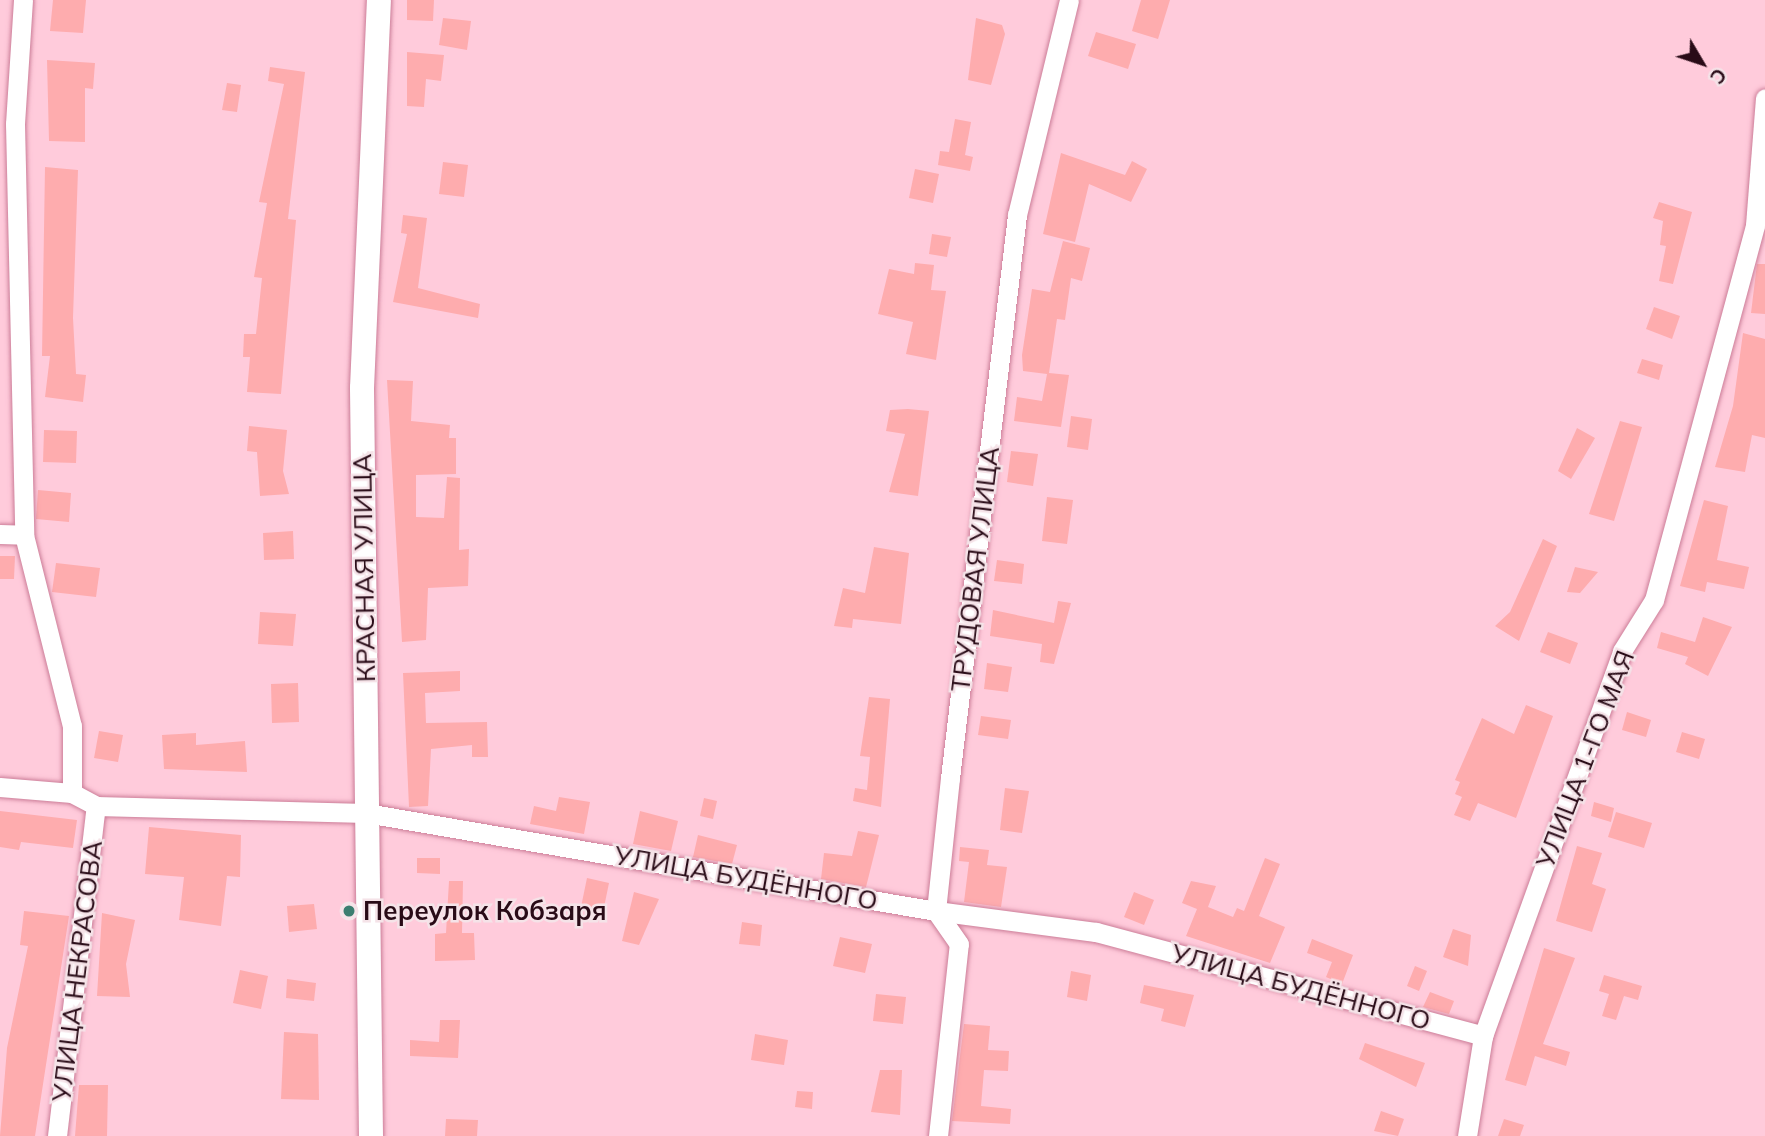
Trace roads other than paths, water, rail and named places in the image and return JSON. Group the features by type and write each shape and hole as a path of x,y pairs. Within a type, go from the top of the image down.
{"main road":[{"name":"КРАСНАЯ УЛИЦА","path":"371,1136 362,388 379,0"}],"street":[{"path":"23,0 15,124 24,536 72,726 72,793"},
{"name":"ТРУДОВАЯ УЛИЦА","path":"936,911 1017,215 1069,0"},
{"name":"УЛИЦА 1-ГО МАЯ","path":"1466,1136 1483,1036 1622,651 1654,600 1755,225 1765,98"},
{"path":"0,534 24,536"},
{"name":"УЛИЦА БУДЁННОГО","path":"0,787 72,793 96,806 366,813 936,911 1096,932 1483,1036"},
{"name":"УЛИЦА НЕКРАСОВА","path":"57,1136 96,806"},
{"path":"936,911 959,944 938,1136"}],"place":[{"name":"Переулок Кобзаря","path":"349,911"}]}
